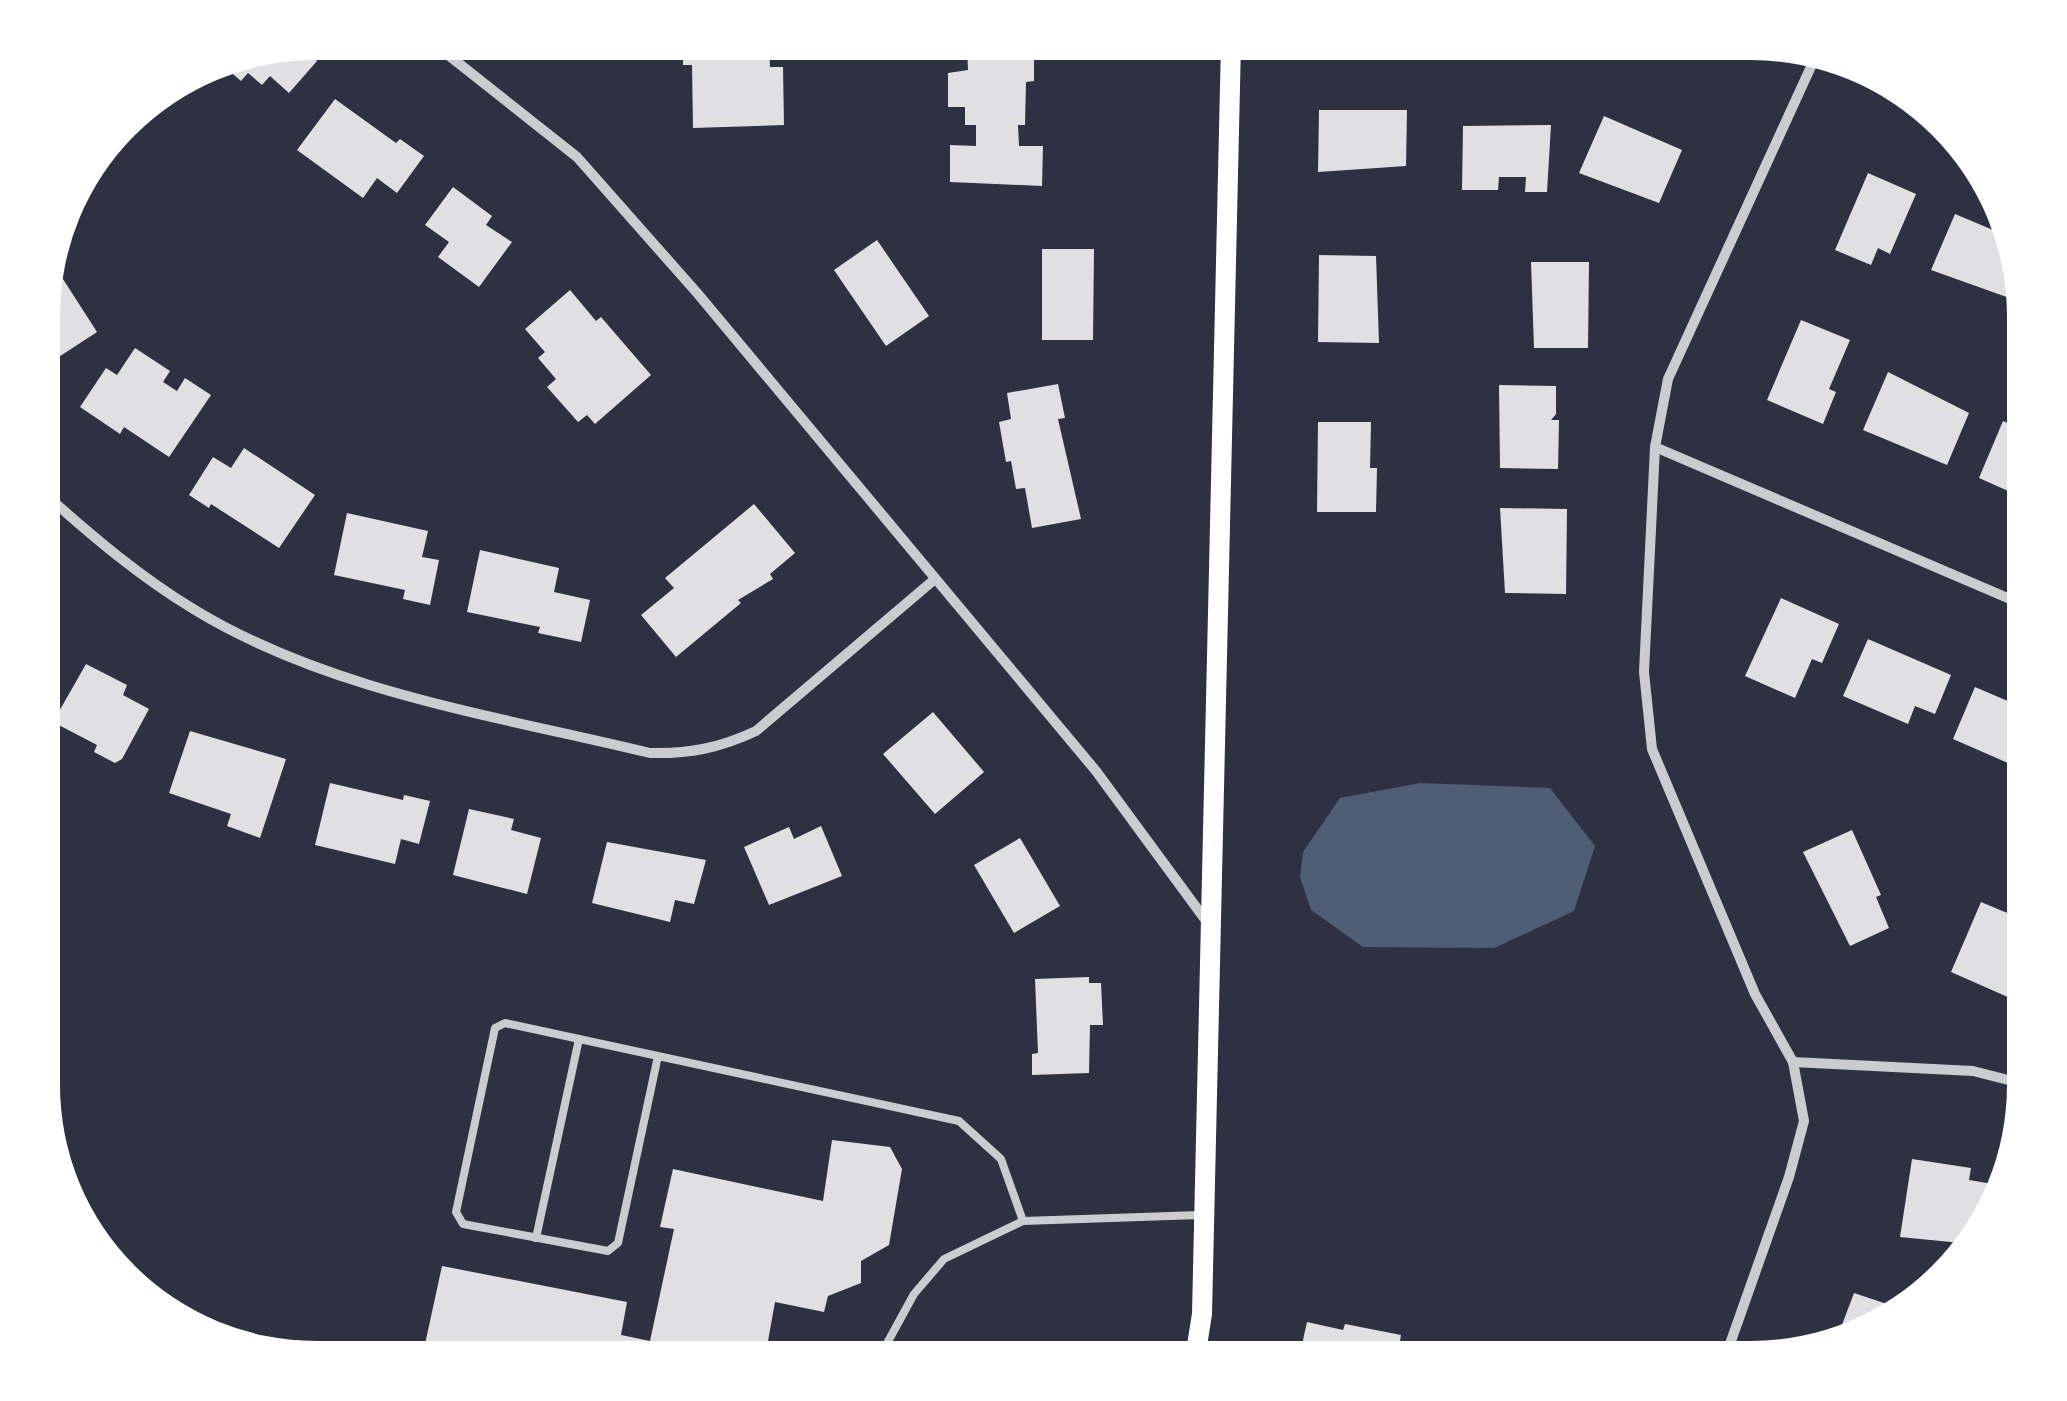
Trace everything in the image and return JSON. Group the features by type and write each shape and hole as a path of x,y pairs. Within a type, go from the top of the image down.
{"main road":[{"path":"1197,1340 1202,1314 1231,60"}],"street":[{"path":"456,60 577,156 698,294 1096,772 1210,927"},
{"path":"1731,1340 1789,1178 1804,1121 1793,1062 1755,994 1652,748 1644,672 1655,447 1668,379 1811,68"},
{"path":"1655,447 2006,597"},
{"path":"60,507 112,554 195,610 244,636 351,680 650,753 723,746 756,731 934,580"},
{"path":"1793,1062 1972,1071 2006,1080"}],"lane":[{"path":"658,1056 618,1243 608,1252 463,1224 456,1212 495,1028 504,1022 960,1121 1000,1159 1023,1221"},
{"path":"536,1238 579,1039"},
{"path":"889,1341 914,1294 944,1259 1023,1221 1204,1215"}],"water":[{"path":"1420,783 1550,788 1595,846 1574,911 1494,948 1363,947 1311,910 1300,877 1303,852 1340,798"}],"building":[{"path":"683,60 770,60 770,67 783,67 784,125 693,128 692,65 683,65"},
{"path":"968,60 1034,60 1034,81 1026,82 1025,125 1018,125 1019,146 1043,146 1042,186 950,182 950,145 976,146 976,125 965,125 965,107 948,107 948,73 968,70"},
{"path":"317,61 289,93 270,76 262,85 248,73 241,81 233,74 283,62"},
{"path":"335,99 396,143 400,139 424,156 397,193 377,178 363,198 297,150"},
{"path":"1319,110 1407,110 1406,166 1318,172"},
{"path":"1604,116 1682,150 1659,203 1579,173"},
{"path":"1551,125 1547,192 1525,192 1526,177 1499,177 1498,190 1462,190 1463,126"},
{"path":"1868,173 1916,194 1890,254 1878,248 1871,265 1835,250"},
{"path":"453,187 492,216 486,225 512,242 479,287 438,257 449,242 425,225"},
{"path":"1955,214 1991,229 2006,297 1931,270"},
{"path":"877,240 929,316 886,346 834,270"},
{"path":"1042,249 1094,249 1093,340 1042,340"},
{"path":"1319,255 1376,256 1379,343 1318,342"},
{"path":"1531,262 1589,262 1588,348 1534,348"},
{"path":"63,279 97,332 60,356"},
{"path":"570,290 596,321 601,317 651,375 595,424 587,415 578,422 547,387 556,379 538,358 545,352 525,329"},
{"path":"1801,320 1850,340 1829,389 1836,392 1823,424 1767,400"},
{"path":"135,348 170,371 163,382 177,391 185,378 211,395 169,457 124,427 120,434 80,407 106,368 117,375"},
{"path":"1888,372 1969,413 1947,465 1863,430"},
{"path":"1058,384 1065,418 1058,419 1081,519 1032,528 1025,488 1016,489 1011,461 1006,462 999,422 1011,419 1007,393"},
{"path":"1499,385 1556,386 1556,414 1551,420 1559,420 1558,469 1500,468"},
{"path":"2003,421 2006,422 2006,490 1979,478"},
{"path":"1318,422 1371,422 1370,468 1377,468 1376,512 1317,512"},
{"path":"244,448 315,495 279,548 211,504 209,508 189,495 213,457 231,468"},
{"path":"754,504 795,553 770,574 773,579 738,600 741,603 676,657 641,615 674,588 665,578"},
{"path":"1500,508 1567,509 1566,594 1505,593"},
{"path":"347,513 428,531 422,557 439,560 430,605 403,599 405,590 334,575"},
{"path":"480,550 559,568 554,592 590,600 581,642 538,633 540,627 467,612"},
{"path":"1781,598 1839,624 1822,663 1812,659 1795,698 1745,676"},
{"path":"1868,639 1951,675 1935,714 1915,706 1908,724 1843,696"},
{"path":"86,664 127,685 123,695 149,709 122,759 115,763 94,752 97,745 60,726 60,710"},
{"path":"1975,687 2006,700 2006,762 1953,739"},
{"path":"933,712 984,772 935,814 883,754"},
{"path":"190,731 286,759 260,838 227,826 231,814 169,793"},
{"path":"330,783 403,800 404,795 430,801 419,844 401,839 395,864 315,845"},
{"path":"469,809 514,819 511,830 541,838 527,894 453,875"},
{"path":"821,826 842,876 769,905 744,847 789,827 794,839"},
{"path":"1852,830 1881,895 1876,897 1889,928 1850,946 1803,852"},
{"path":"1020,838 1060,906 1014,933 974,865"},
{"path":"607,842 706,860 694,904 675,900 670,922 592,903"},
{"path":"1981,902 2006,912 2006,996 1951,972"},
{"path":"1089,977 1089,983 1101,983 1103,1025 1090,1025 1089,1073 1032,1075 1032,1054 1038,1053 1035,979"},
{"path":"832,1140 890,1147 902,1169 889,1245 861,1261 861,1283 828,1296 824,1312 775,1302 768,1341 650,1341 674,1229 660,1227 673,1169 823,1201"},
{"path":"1912,1159 1971,1168 1969,1180 1987,1183 1952,1242 1900,1237"},
{"path":"442,1266 627,1302 621,1335 649,1341 426,1341"},
{"path":"1854,1293 1885,1303 1879,1307 1843,1323"},
{"path":"1307,1322 1343,1330 1345,1324 1401,1335 1400,1340 1303,1340"}]}
